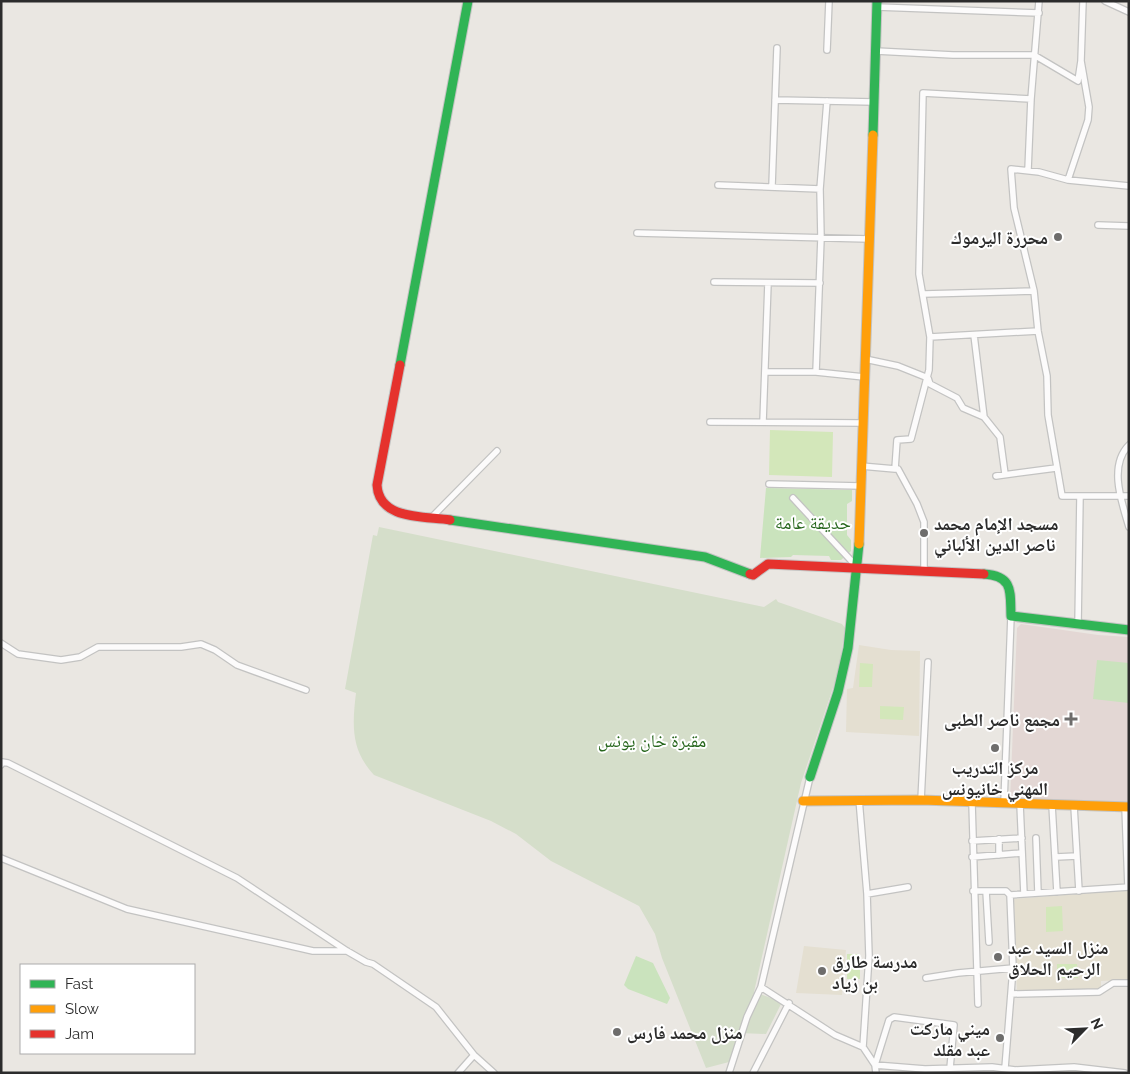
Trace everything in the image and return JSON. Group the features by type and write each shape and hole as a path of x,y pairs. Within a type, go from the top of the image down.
{"street":[{"path":"468,1 377,485 379,501 383,507 400,513 431,518 705,557 753,575 768,564 998,575 1005,578 1009,584 1011,616 1004,803"},
{"path":"827,50 829,1"},
{"path":"925,9 926,1"},
{"path":"1028,170 1031,99 1039,1"},
{"path":"876,51 953,55 1034,55 1078,81 1081,61 1083,1"},
{"path":"1105,1 1129,12"},
{"path":"729,1073 747,1017 761,986 792,860 803,801 838,692 848,648 858,569 877,4 925,9 1039,13"},
{"path":"772,186 777,48"},
{"path":"1068,180 1089,114 1081,61"},
{"path":"895,469 897,440 911,439 928,378 930,337 919,274 923,93 1031,99"},
{"path":"775,100 874,102"},
{"path":"816,372 821,238 820,189 827,101"},
{"path":"1129,186 1068,180 1028,170 1011,169 1011,186 1018,228 1034,291 1038,331 1047,376 1048,415 1062,496 1129,496"},
{"path":"718,185 820,189"},
{"path":"1098,225 1129,226"},
{"path":"637,233 869,239"},
{"path":"714,282 820,283"},
{"path":"763,422 768,283"},
{"path":"924,294 1034,291"},
{"path":"930,337 1038,331"},
{"path":"974,335 984,417"},
{"path":"865,359 898,366 928,378 930,384 956,398 963,408 984,417 1000,437 1005,474"},
{"path":"765,372 816,372 864,377"},
{"path":"710,422 863,423"},
{"path":"1129,445 1121,456 1119,497 1129,527"},
{"path":"431,518 497,451"},
{"path":"861,466 898,469 917,504 924,522 924,571"},
{"path":"996,476 1056,468"},
{"path":"769,484 861,486"},
{"path":"1078,625 1080,496"},
{"path":"793,498 858,569"},
{"path":"1011,616 1129,630"},
{"path":"1,643 18,654 61,660 80,657 98,647 181,647 201,644 215,650 237,665 306,690"},
{"path":"921,800 928,662"},
{"path":"1,765 2,762 8,763 237,878 347,951 373,964 436,1008 474,1055 494,1073"},
{"path":"803,801 859,799 921,800 1127,807 1128,887 1010,895"},
{"path":"859,799 867,894 869,956 863,1047"},
{"path":"972,803 973,891 978,1004"},
{"path":"1020,804 1024,894"},
{"path":"1052,805 1057,892"},
{"path":"1074,806 1079,891"},
{"path":"972,841 1022,838"},
{"path":"1036,838 1038,893"},
{"path":"999,839 999,855"},
{"path":"972,857 1022,853"},
{"path":"1056,857 1077,856"},
{"path":"1,858 127,909 314,951 347,951"},
{"path":"867,894 908,887"},
{"path":"973,891 1006,891 1010,895 1012,968 1005,1068"},
{"path":"986,891 989,942"},
{"path":"926,978 1012,968"},
{"path":"1011,994 1099,992 1113,983 1129,982"},
{"path":"761,986 835,1035 863,1047 875,1065"},
{"path":"753,1073 789,1003"},
{"path":"876,1073 875,1065 889,1020 894,1017 954,1025 950,1068"},
{"path":"458,1073 474,1055"},
{"path":"875,1065 950,1068 992,1066 1015,1071 1074,1070 1127,1073 1129,1068"}],"shaded area":[{"name":"مجمع ناصر الطبى","path":"1021,624 1098,635 1129,637 1129,804 1010,801 1017,628"},
{"path":"859,645 891,650 920,651 919,736 846,732 847,689 853,688"},
{"path":"1129,890 1129,980 1101,981 1101,989 1017,994 1014,899"},
{"name":"مدرسة طارق بن زياد","path":"804,946 846,950 842,995 796,993"}],"green space":[{"path":"770,430 833,432 832,477 769,475"},
{"name":"حديقة عامة","path":"766,488 852,490 852,501 847,504 847,535 851,540 851,551 841,560 831,560 829,556 793,555 791,557 760,558"},
{"name":"مقبرة خان يونس","path":"379,527 764,607 776,599 778,602 842,624 845,628 839,670 801,783 754,992 782,1002 766,1034 739,1033 729,1062 706,1068 662,958 655,934 639,906 551,861 516,834 491,821 374,775 366,766 357,747 355,737 356,693 345,689 373,535 377,536"},
{"path":"1097,660 1129,663 1129,703 1093,699"},
{"path":"860,663 873,664 872,687 859,687"},
{"path":"880,706 904,707 903,720 880,719"},
{"path":"1062,906 1063,931 1046,932 1046,907"},
{"path":"847,954 860,954 860,979 847,979"},
{"path":"636,956 653,963 670,998 667,1004 628,989 624,985"},
{"path":"1057,964 1077,964 1078,978 1057,978"}],"traffic: fast":[{"path":"400,365 468,1"},
{"path":"873,135 877,1"},
{"path":"450,520 705,557 750,574"},
{"path":"810,777 838,692 848,648 859,544"},
{"path":"984,574 994,575 1005,582 1010,593 1011,616 1129,630"}],"traffic: slow":[{"path":"859,544 873,135"},
{"path":"803,801 921,800 1129,807"}],"traffic: jam":[{"path":"400,365 377,485 380,496 385,505 404,514 450,520"},
{"path":"750,574 753,575 768,564 984,574"}],"place":[{"name":"محررة اليرموك","path":"1058,237"},
{"name":"مسجد الإمام محمد ناصر الدين الألباني","path":"924,533"},
{"name":"مجمع ناصر الطبى","path":"1071,719"},
{"name":"مركز التدريب المهني خانيونس","path":"995,748"},
{"name":"منزل السيد عبد الرحيم الحلاق","path":"998,957"},
{"name":"مدرسة طارق بن زياد","path":"822,971"},
{"name":"منزل محمد فارس","path":"617,1032"},
{"name":"ميني ماركت عبد مقلد","path":"1000,1038"}]}
